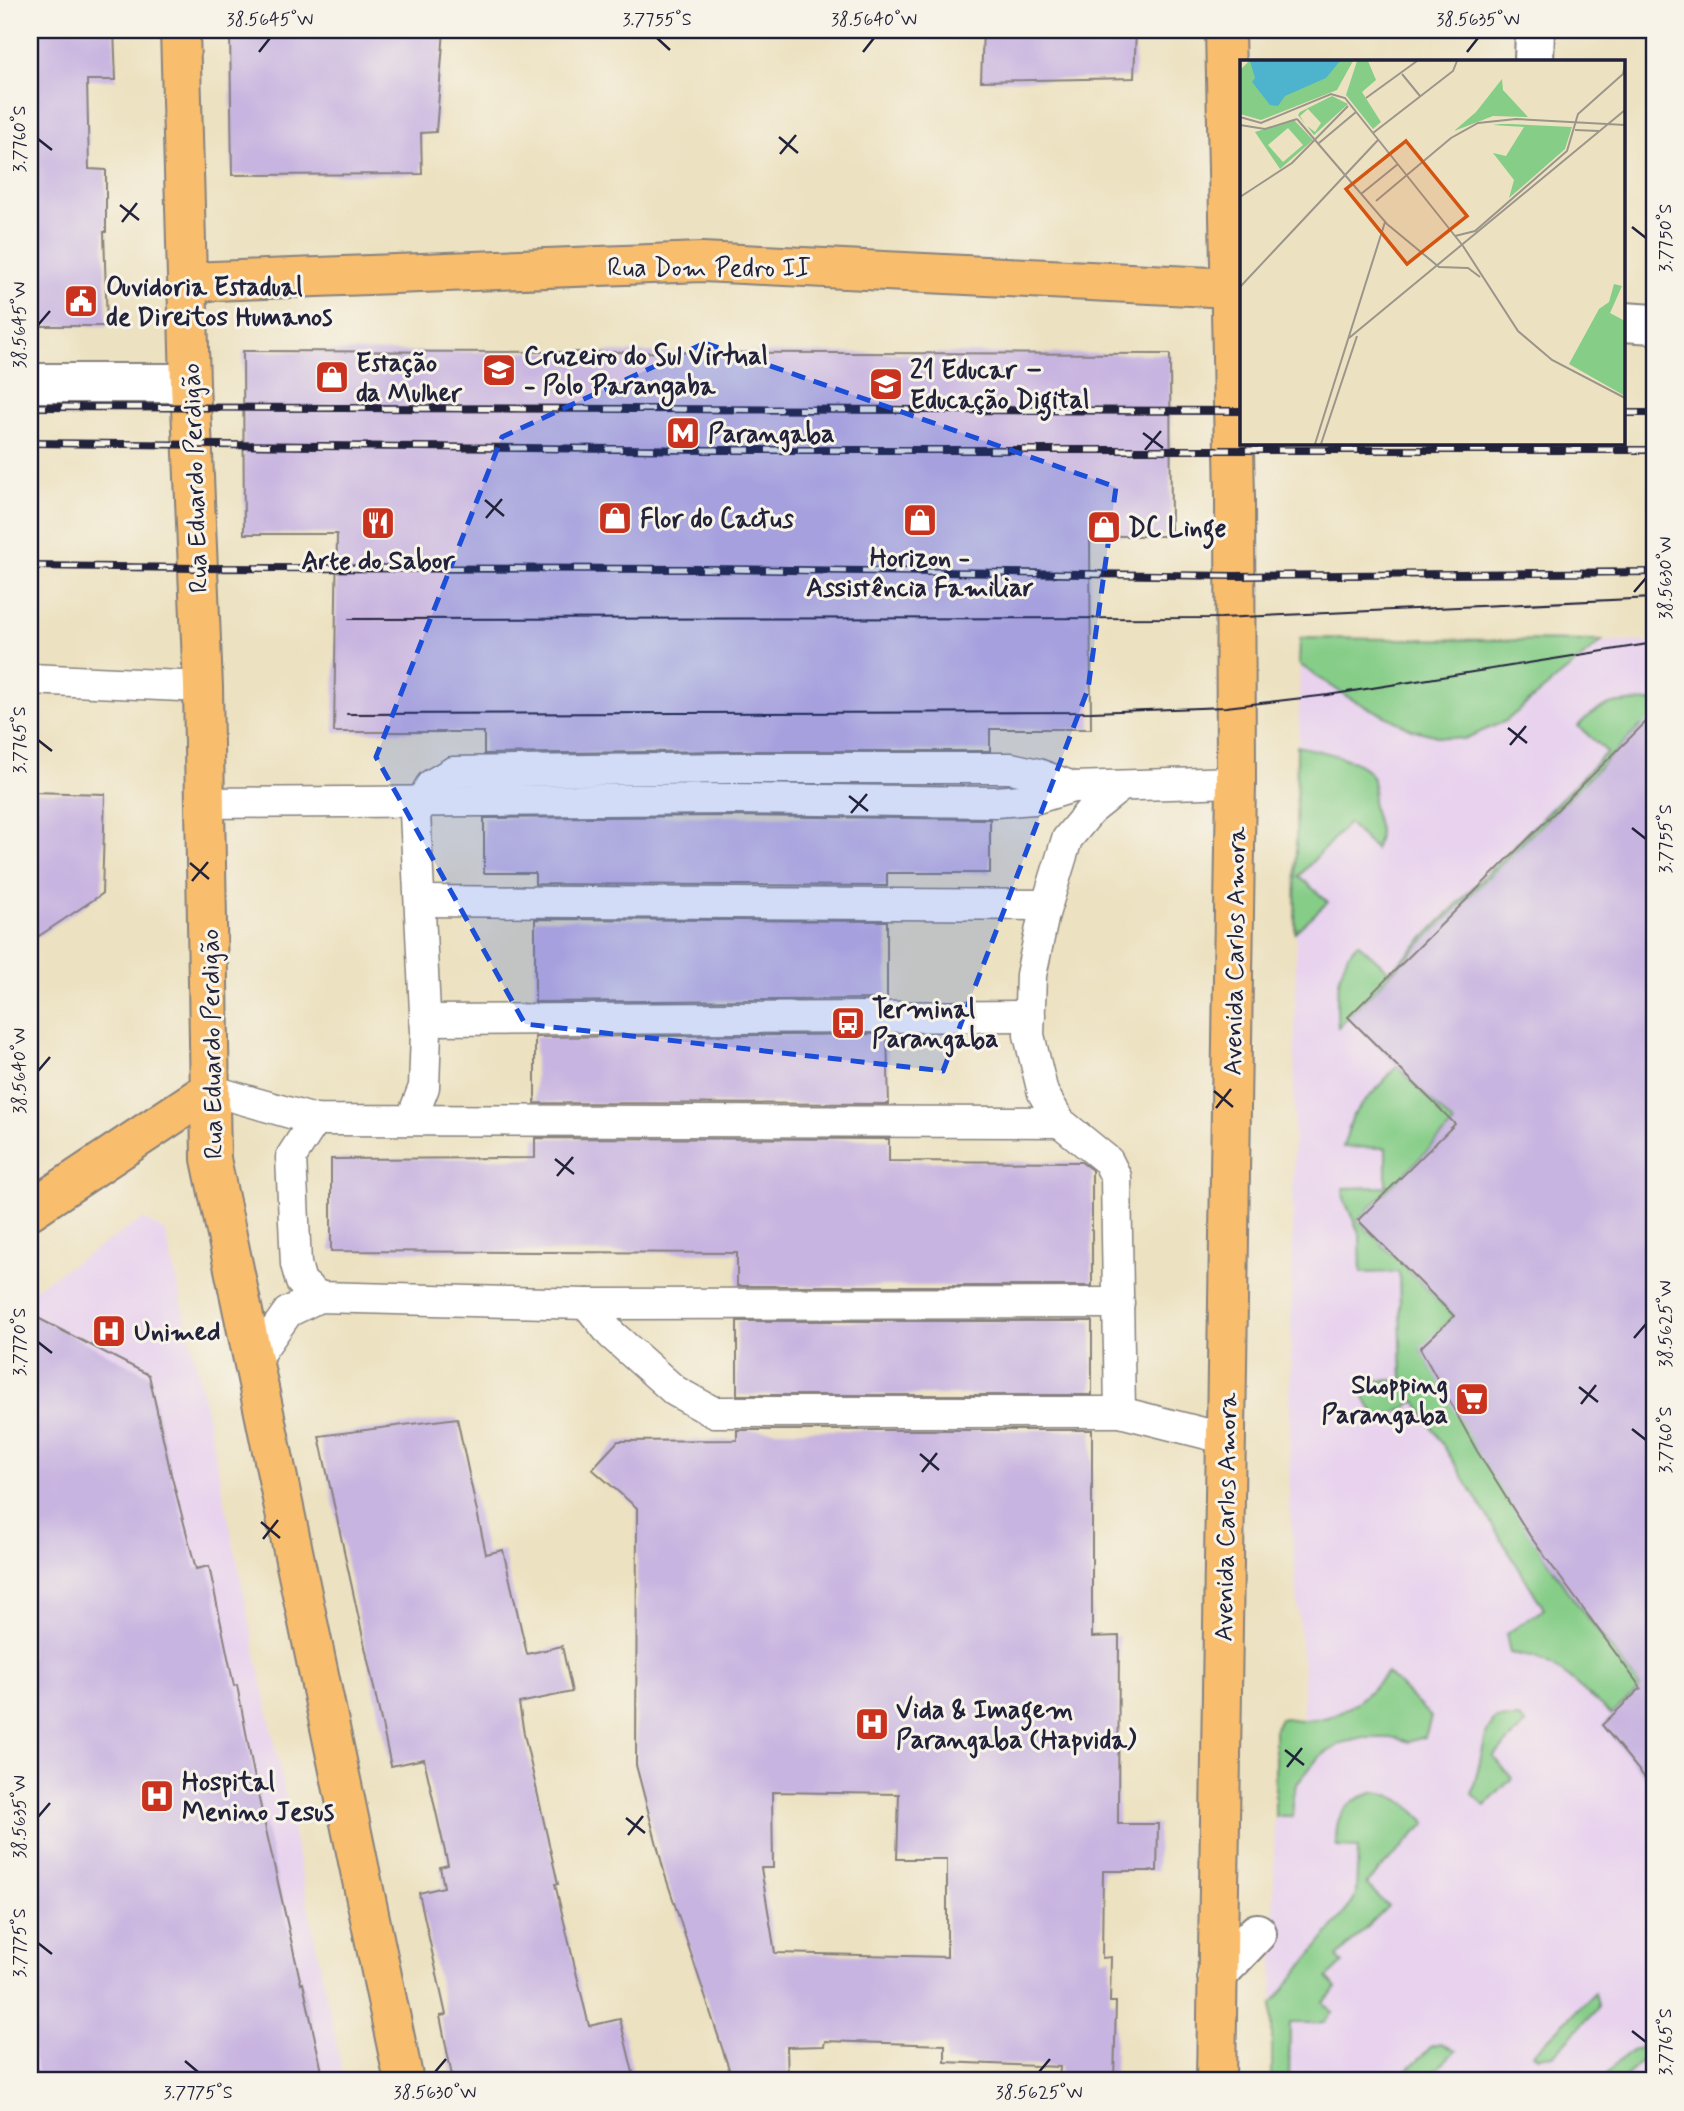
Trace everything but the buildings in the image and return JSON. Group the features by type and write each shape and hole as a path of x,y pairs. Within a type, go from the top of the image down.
{"main road":[{"name":"Rua Eduardo Perdigão","path":"180,30 190,383 203,687 211,1159 404,2081"},
{"name":"Avenida Carlos Amora","path":"1216,2081 1236,782 1234,304 1225,30"},
{"name":"Rua Dom Pedro II","path":"188,282 702,262 1234,304"},
{"path":"30,1210 210,1090"}],"street":[{"path":"1534,60 1535,30"},
{"path":"1624,322 1654,324"},
{"path":"30,383 190,383"},
{"path":"1217,1991 1257,1951"}],"lane":[{"path":"30,679 203,687"},
{"path":"205,803 733,799 995,802 1034,799 1073,787 1236,782"},
{"path":"1120,1412 1116,1177 1108,1161 1060,1122 1042,1093 1029,1035 1031,975 1046,905 1067,839 1091,810 1121,786"},
{"path":"412,1118 424,1087 425,1020 415,813 422,801"},
{"path":"420,901 1046,905"},
{"path":"425,1020 1030,1016"},
{"path":"210,1090 315,1120 412,1118 1060,1122"},
{"path":"315,1120 291,1157 296,1264 301,1282 319,1297"},
{"path":"254,1360 288,1312 319,1297 587,1304 1119,1303"},
{"path":"587,1304 611,1334 676,1391 713,1412 1120,1412 1227,1440"}],"highlighted area":[{"path":"705,343 1116,487 1088,689 943,1071 525,1024 376,757 502,437"}],"shaded area":[{"name":"Shopping Parangaba","path":"1300,638 1654,642 1654,2081 1272,2081 1275,1781 1303,1720 1303,1667 1289,1497"},
{"name":"Hospital Menino Jesus","path":"143,1219 165,1232 198,1371 344,2081 30,2081 30,1285 32,1290"}],"green space":[{"path":"1300,638 1602,641 1506,721 1464,739 1441,737 1411,729 1349,698 1299,664"},
{"path":"1654,701 1654,725 1641,726 1338,1027 1339,982 1346,960 1358,943 1390,972 1607,752 1578,726 1595,711 1613,704"},
{"path":"1297,746 1352,761 1369,773 1373,780 1373,807 1379,832 1375,849 1348,823 1299,876 1328,902 1295,932"},
{"path":"1397,1066 1454,1124 1358,1220 1454,1316 1421,1349 1512,1505 1566,1589 1641,1688 1612,1715 1563,1673 1536,1657 1510,1653 1506,1634 1544,1609 1416,1401 1380,1422 1364,1398 1363,1381 1402,1380 1399,1272 1361,1273 1360,1235 1344,1199 1343,1188 1386,1187 1386,1148 1343,1147 1353,1115"},
{"path":"1387,1673 1431,1717 1425,1737 1408,1742 1396,1738 1364,1738 1342,1743 1318,1758 1296,1785 1293,1816 1275,1816 1275,1728 1280,1718 1316,1720 1340,1713 1370,1691"},
{"path":"1519,1718 1526,1724 1493,1757 1512,1778 1485,1806 1472,1794 1487,1732 1495,1719"},
{"path":"1376,1792 1392,1796 1404,1803 1426,1823 1366,1884 1388,1906 1337,1957 1343,1963 1327,1978 1336,1988 1324,2002 1332,2012 1324,2023 1290,2023 1289,2081 1272,2081 1272,2004 1353,1902 1356,1893 1358,1848 1337,1847 1337,1826 1349,1804"},
{"path":"1595,1992 1597,2009 1553,2055 1537,2057 1533,2054"},
{"path":"1440,2044 1456,2050 1433,2073 1440,2081 1396,2081 1431,2047"},
{"path":"1643,2047 1652,2050 1624,2078 1627,2081 1600,2081 1625,2056"}],"tram line":[{"path":"349,619 1221,618 1654,598"},
{"path":"347,714 1092,712 1226,707 1328,695 1654,643"}],"railway":[{"path":"30,407 1240,411"},
{"path":"1624,413 1654,413"},
{"path":"30,443 710,450 1654,450"},
{"path":"30,566 708,569 1235,576 1654,572"}],"place":[{"name":"Ouvidoria Estadual de Direitos Humanos","path":"81,301"},
{"name":"Cruzeiro do Sul Virtual - Polo Parangaba","path":"499,370"},
{"name":"Estação da Mulher","path":"332,377"},
{"name":"21 Educar – Educação Digital","path":"886,384"},
{"name":"Parangaba","path":"683,433"},
{"name":"Flor do Cactus","path":"615,518"},
{"name":"Horizon - Assistência Familiar","path":"920,520"},
{"name":"Arte do Sabor","path":"378,523"},
{"name":"DC Linge","path":"1104,527"},
{"name":"Terminal Parangaba","path":"848,1023"},
{"name":"Unimed","path":"109,1331"},
{"name":"Shopping Parangaba","path":"1472,1399"},
{"name":"Vida & Imagem Parangaba (Hapvida)","path":"872,1724"},
{"name":"Hospital Menino Jesus","path":"157,1796"}]}
